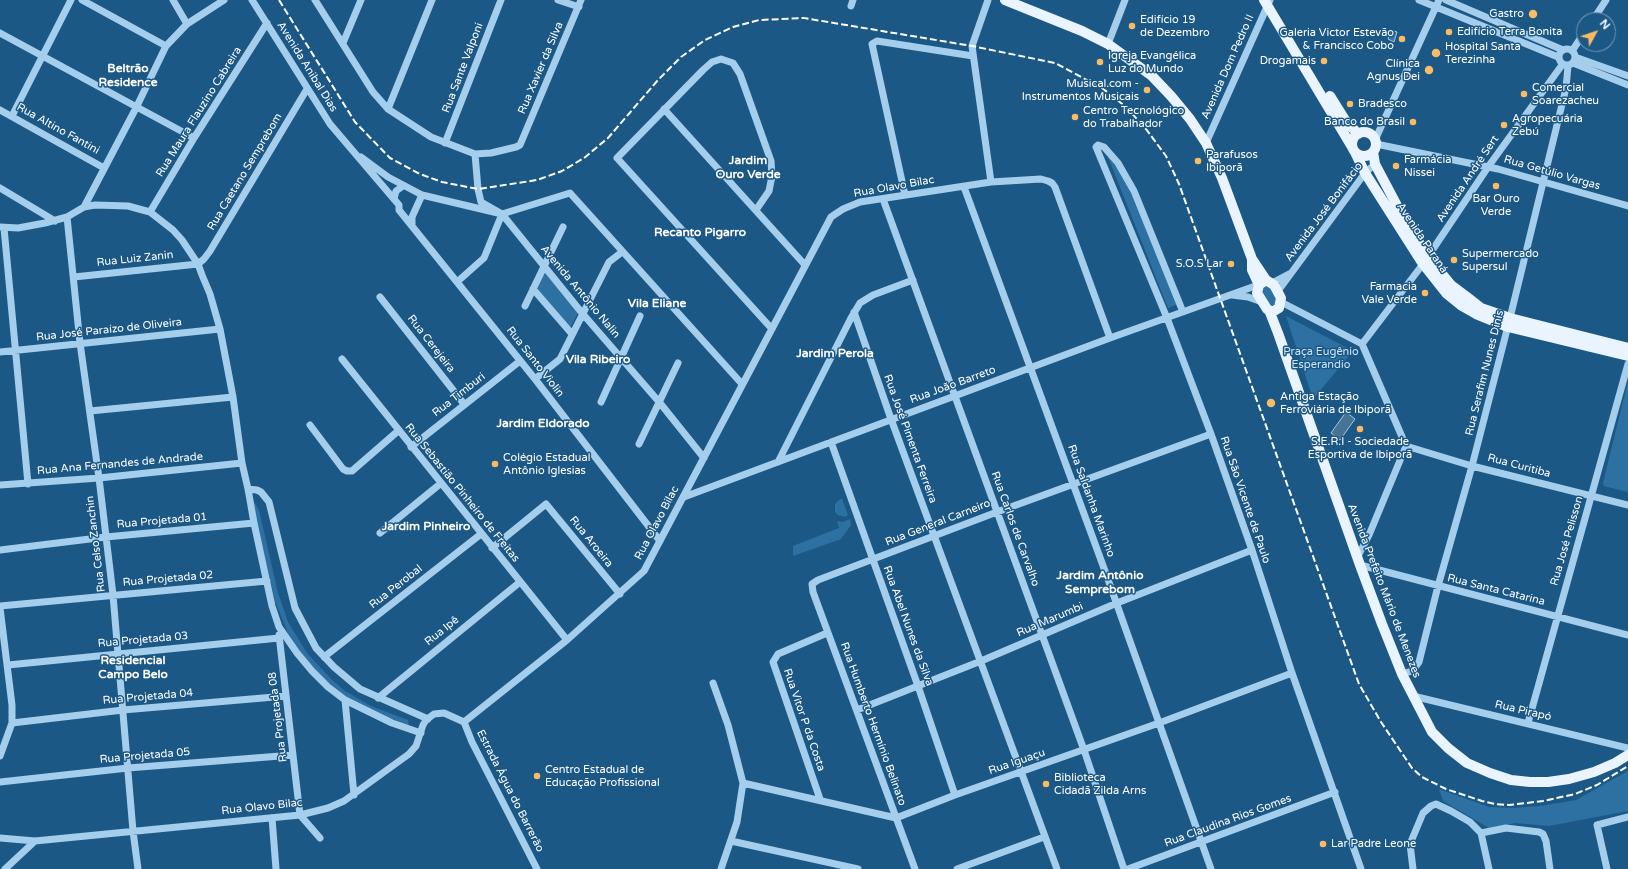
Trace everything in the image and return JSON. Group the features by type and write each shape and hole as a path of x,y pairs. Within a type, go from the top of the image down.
{"main road":[{"path":"1005,0 1082,31 1108,44 1152,76 1190,119 1206,143 1220,172 1252,259 1276,303"},
{"path":"1019,0 1029,9"},
{"name":"Avenida Paraná","path":"1268,1 1302,57 1354,150 1365,173 1398,217 1446,292 1462,306 1476,314 1628,348"},
{"name":"Avenida Paraná","path":"1302,57 1345,120 1358,134"},
{"path":"1366,133 1371,135 1374,145 1368,156 1362,156 1354,150 1353,141 1358,134 1366,133"},
{"name":"Avenida Paraná","path":"1374,145 1375,164 1398,217"},
{"path":"1264,283 1257,293 1262,302 1276,303"},
{"name":"Avenida Prefeito Mário de Menezes","path":"1276,303 1278,333 1358,562 1402,674 1432,732 1467,763 1511,780 1530,782 1548,782 1569,779 1594,772 1616,763 1628,749"},
{"name":"Avenida Paraná","path":"1509,322 1628,356"}],"street":[{"path":"12,116 71,0"},
{"path":"82,0 91,3 166,46"},
{"path":"173,0 187,24"},
{"path":"84,207 136,108 166,46 187,24 224,0"},
{"name":"Avenida Anibal Dias","path":"252,0 330,124 346,145 394,198"},
{"path":"315,0 373,92 388,109 431,137 445,144 475,154 478,189 481,202 502,214 570,193 742,384"},
{"path":"343,43 361,0"},
{"path":"388,109 432,0"},
{"name":"Rua Sante Valponi","path":"445,144 501,0"},
{"path":"558,0 580,4"},
{"path":"988,0 972,46 991,182"},
{"path":"1108,44 1125,0"},
{"path":"1419,0 1437,3 1505,35 1558,57 1628,76"},
{"path":"1446,0 1563,50 1568,49 1570,60"},
{"path":"1598,12 1606,0"},
{"name":"Avenida Dom Pedro II","path":"1206,143 1268,1"},
{"path":"1374,145 1437,3"},
{"name":"Rua Xavier da Silva","path":"475,154 491,153 520,145 580,4"},
{"name":"Rua Maura Flauzino Cabreira","path":"150,212 194,138 267,23"},
{"path":"1505,35 1508,26"},
{"path":"0,33 43,55 136,108 194,138"},
{"path":"905,195 872,46 873,43 877,41 973,56"},
{"name":"Avenida André Sert","path":"1362,344 1425,260 1488,167 1548,84 1570,60 1576,48"},
{"path":"1558,57 1563,50"},
{"path":"756,210 769,191 772,176 771,161 740,74 733,63 721,59 712,62 617,158 772,328"},
{"path":"1570,60 1628,85"},
{"name":"Rua Serafim Nunes Dinis","path":"1402,674 1412,671 1419,662 1509,322 1566,88 1570,60"},
{"path":"1548,84 1559,80 1566,88"},
{"name":"Rua Caetano Semprebom","path":"198,264 210,251 307,89"},
{"name":"Rua Altino Fantini","path":"0,110 104,168"},
{"path":"664,110 805,265"},
{"name":"Avenida Anibal Dias","path":"346,145 377,169 403,186 422,195 467,207 502,214"},
{"name":"Rua São Vicente de Paulo","path":"1183,312 1134,191 1118,163 1104,147 1099,145 1096,147 1167,318 1211,434 1252,550 1292,673 1361,869"},
{"name":"Rua Getúlio Vargas","path":"1374,145 1488,167 1628,206"},
{"name":"Avenida José Bonifácio","path":"1276,303 1292,273 1365,173 1375,164"},
{"name":"Rua Olavo Bilac","path":"464,722 567,640 644,571 831,217 843,209 860,202 991,182 1041,179 1052,183 1055,187 1110,338"},
{"path":"394,198 396,191 403,186"},
{"name":"Rua Saldanha Marinho","path":"964,186 1117,603 1211,869"},
{"path":"0,188 54,221"},
{"path":"412,224 416,208 422,195"},
{"name":"Rua Santo Violin","path":"394,198 399,205 399,210 412,224 535,379 660,541"},
{"name":"Rua Carlos de Carvalho","path":"883,198 1084,750 1124,869"},
{"path":"467,207 481,202"},
{"path":"28,484 16,350 2,227 27,227 54,221 67,217 84,207 95,205 128,206 150,212 173,230 182,240 198,264 210,294 220,329 234,397 242,463 254,523 276,617 284,635 297,653 328,687 345,700 392,723 420,733"},
{"path":"399,210 406,211 416,208"},
{"path":"457,282 484,258 502,214"},
{"name":"Avenida Antônio Nalin","path":"502,214 582,313 660,403 704,458"},
{"name":"Rua Celso Zanchin","path":"67,217 80,343 99,478 113,595 133,831 138,869"},
{"path":"525,306 563,227"},
{"path":"535,379 559,361 609,262 622,252"},
{"name":"Rua Luiz Zanin","path":"74,277 198,264"},
{"name":"Rua João Barreto","path":"684,497 955,395 1292,273"},
{"path":"778,462 854,312 860,303 873,294 913,280"},
{"path":"533,289 572,334"},
{"path":"1230,295 1248,297 1262,302"},
{"name":"Rua Cerejeira","path":"380,297 464,404"},
{"path":"1276,303 1362,344 1406,446 1358,562"},
{"name":"Rua José Pimenta Ferreira","path":"854,312 891,419 981,662 1020,773 1057,869"},
{"path":"601,402 640,316"},
{"name":"Rua José Paraízo de Oliveira","path":"0,352 220,329"},
{"name":"Rua Sebastião Pinheiro de Freitas","path":"342,360 440,484 567,640"},
{"name":"Rua Timburi","path":"411,447 520,361"},
{"path":"639,444 660,403 678,362"},
{"name":"Rua José Pelisson","path":"1528,723 1628,364"},
{"path":"90,411 234,397"},
{"path":"310,425 343,469 347,471 352,471 398,431"},
{"name":"Rua General Carneiro","path":"811,586 818,580 997,512 1211,434"},
{"name":"Rua Abel Nunes da Silva","path":"831,442 918,686 955,795"},
{"name":"Rua Curitiba","path":"1406,446 1472,466 1628,505"},
{"name":"Rua Ana Fernandes de Andrade","path":"0,486 99,478 242,463"},
{"path":"380,533 440,484"},
{"path":"248,489 261,492 269,502 295,608 307,632 324,657 360,689 378,698 428,719 434,714 444,713 464,722"},
{"name":"Rua Aroeira","path":"492,548 546,504 620,594"},
{"name":"Rua Projetada 01","path":"0,550 106,537 254,523"},
{"name":"Rua Perobal","path":"324,657 481,534"},
{"name":"Rua Marumbi","path":"857,710 981,662 1117,603 1252,550"},
{"name":"Rua Santa Catarina","path":"1358,562 1438,586 1628,635"},
{"name":"Rua Projetada 02","path":"0,608 113,595 267,581"},
{"name":"Rua Ipê","path":"378,698 520,582"},
{"name":"Rua Humberto Hermínio Belinato","path":"811,586 915,869"},
{"path":"0,608 12,704 12,723 0,756"},
{"name":"Rua Projetada 08","path":"276,617 300,815"},
{"name":"Rua Vitor P da Costa","path":"820,800 773,662 778,654 827,633"},
{"name":"Rua Projetada 03","path":"8,665 279,638"},
{"name":"Rua Iguaçu","path":"896,818 955,795 1159,723 1292,673"},
{"path":"713,683 728,726 743,783 740,808 722,869"},
{"name":"Rua Projetada 04","path":"12,723 123,710 286,696"},
{"name":"Rua Pirapó","path":"1413,696 1528,723 1628,749"},
{"path":"345,700 354,795"},
{"name":"Rua Olavo Bilac","path":"0,838 35,841 300,815 328,808 354,795 409,754 416,746 423,725 428,719"},
{"name":"Estrada Água do Barrerão","path":"464,722 472,742 537,869"},
{"name":"Rua Projetada 05","path":"0,782 128,768 293,755"},
{"path":"743,783 896,818"},
{"name":"Rua Claudina Rios Gomes","path":"1128,869 1335,792"},
{"path":"1413,869 1410,844 1423,813 1431,806 1436,804 1470,822 1482,833 1489,869"},
{"path":"300,815 320,838"},
{"path":"1607,869 1597,825 1628,817"},
{"path":"272,818 276,869"},
{"path":"1482,833 1506,828 1539,832 1543,834 1546,841 1550,869"},
{"path":"957,869 1044,838"},
{"path":"5,869 35,841"},
{"path":"731,841 858,869"}],"green space":[{"path":"1108,156 1125,179 1178,304 1168,308"},
{"path":"545,271 579,311 570,328 537,290"},
{"path":"1267,285 1271,287 1278,301 1274,306 1271,306 1262,293 1262,288"},
{"name":"Praça Eugênio Esperandio","path":"1286,316 1353,351 1313,399"},
{"path":"1628,381 1628,492 1604,486 1603,483"},
{"path":"842,499 848,515 845,517 838,515 835,512 835,504"},
{"path":"255,503 259,510 278,593 288,622 307,653 331,679 345,691 371,706 408,720 409,725 366,709 341,694 315,670 300,652 288,633 275,601 253,506"},
{"path":"850,519 851,525 841,539 793,556 793,546 839,528 837,521 843,522"},
{"path":"1628,771 1628,811 1549,826 1515,823 1489,828 1443,801 1439,789 1489,807 1512,808 1540,806 1576,800"}],"shaded area":[{"path":"1391,30 1397,32 1394,42 1388,39"},
{"path":"1346,412 1355,419 1340,440 1331,433"}],"railway":[{"path":"279,0 355,122 390,158 420,174 442,182 478,189 537,180 562,171 584,158 608,138 658,80 681,57 705,40 733,27 759,20 804,18 972,46 1055,63 1102,88 1126,107 1146,129 1166,156 1179,184 1359,684 1381,722 1412,768 1422,777 1446,789 1482,801 1509,805 1543,801 1575,794 1597,785 1628,766"}],"place":[{"name":"Gastro","path":"1533,14"},
{"name":"Edifício 19 de Dezembro","path":"1132,26"},
{"name":"Edifício Terra Bonita","path":"1449,32"},
{"name":"Galeria Victor Estevão & Francisco Cobo","path":"1402,39"},
{"name":"Hospital Santa Terezinha","path":"1436,53"},
{"name":"Drogamais","path":"1324,61"},
{"name":"Igreja Evangélica Luz do Mundo","path":"1100,62"},
{"name":"Clínica Agnus Dei","path":"1429,70"},
{"name":"Musical.com - Instrumentos Musicais","path":"1147,90"},
{"name":"Comercial Soarezacheu","path":"1524,94"},
{"name":"Bradesco","path":"1350,104"},
{"name":"Centro Tecnológico do Trabalhador","path":"1075,117"},
{"name":"Banco do Brasil","path":"1413,122"},
{"name":"Agropecuária Zebú","path":"1504,125"},
{"name":"Parafusos Ibiporã","path":"1198,161"},
{"name":"Farmácia Nissei","path":"1396,166"},
{"name":"Bar Ouro Verde","path":"1496,186"},
{"name":"Supermercado Supersul","path":"1454,260"},
{"name":"S.O.S Lar","path":"1231,264"},
{"name":"Farmacia Vale Verde","path":"1425,293"},
{"name":"Antiga Estação Ferroviária de Ibiporã","path":"1271,403"},
{"name":"S.E.R.I - Sociedade Esportiva de Ibiporã","path":"1360,429"},
{"name":"Colégio Estadual Antônio Iglesias","path":"495,464"},
{"name":"Centro Estadual de Educação Profissional","path":"537,776"},
{"name":"Biblioteca Cidadã Zilda Arns","path":"1046,784"},
{"name":"Lar Padre Leone","path":"1323,844"}],"district":[{"name":"Beltrão Residence","path":"128,76"},
{"name":"Jardim Ouro Verde","path":"748,168"},
{"name":"Recanto Pigarro","path":"700,233"},
{"name":"Vila Eliane","path":"657,304"},
{"name":"Jardim Perola","path":"835,354"},
{"name":"Vila Ribeiro","path":"598,360"},
{"name":"Jardim Eldorado","path":"543,424"},
{"name":"Jardim Pinheiro","path":"426,527"},
{"name":"Jardim Antônio Semprebom","path":"1100,583"},
{"name":"Residencial Campo Belo","path":"133,668"}]}
